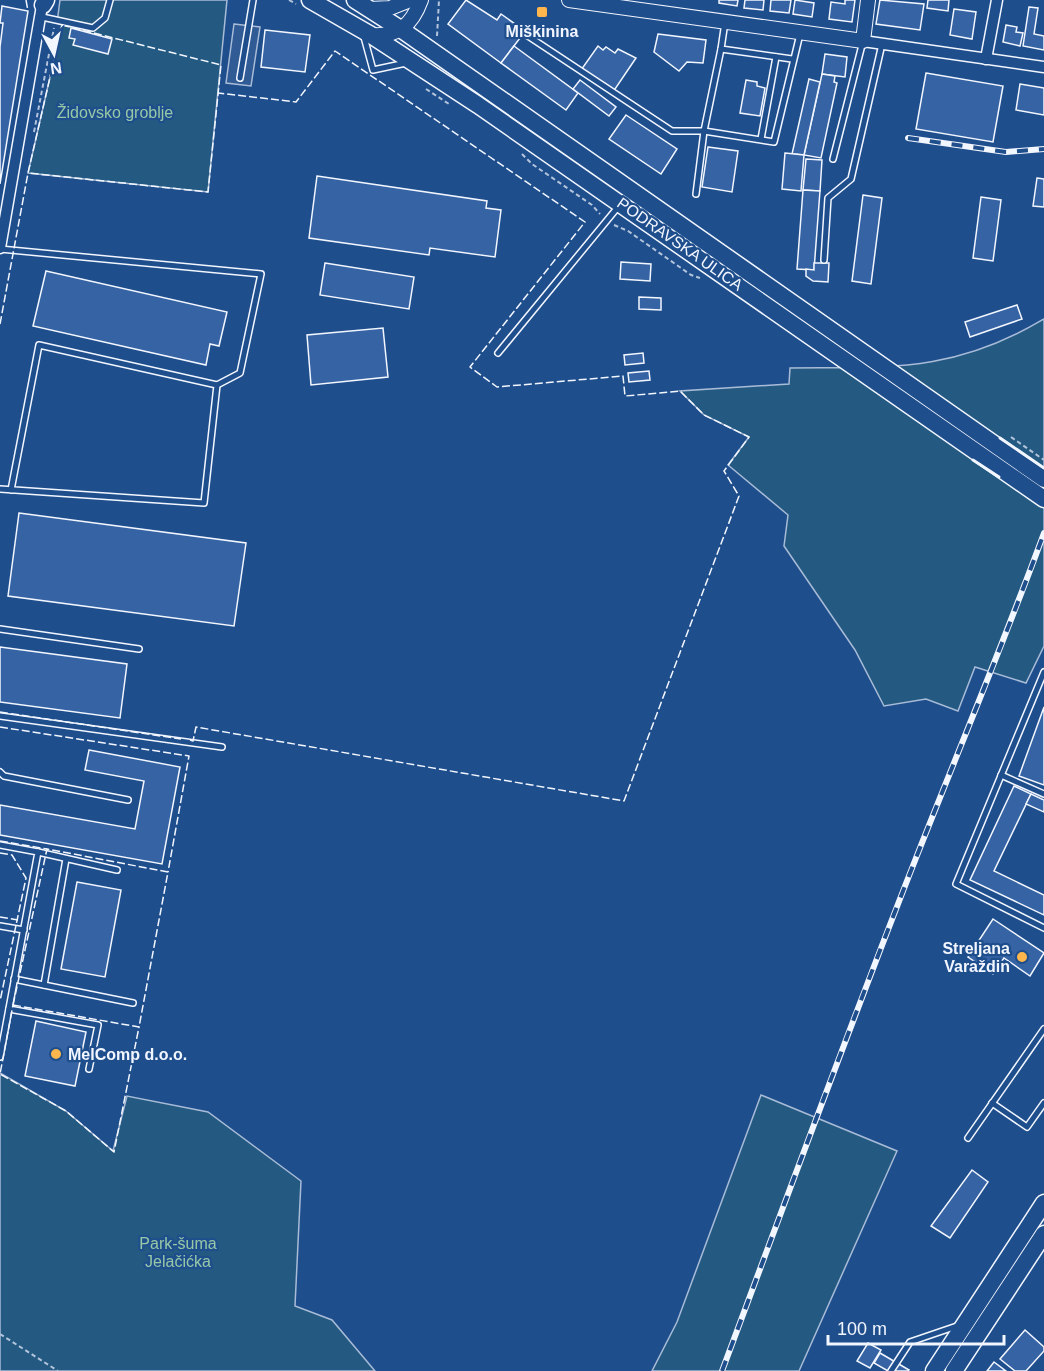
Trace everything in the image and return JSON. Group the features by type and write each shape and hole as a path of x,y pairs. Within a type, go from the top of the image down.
{"main road":[{"name":"PODRAVSKA ULICA","path":"310,0 413,63 621,203 1044,499"},
{"name":"PODRAVSKA ULICA","path":"355,0 402,30 1044,478"},
{"path":"934,1371 1044,1203"},
{"path":"954,1371 1044,1234"}],"street":[{"path":"370,9 390,8 410,0"},
{"path":"569,0 619,4 725,22 1044,67"},
{"path":"863,41 868,0"},
{"path":"986,59 997,0"},
{"path":"0,249 44,6"},
{"path":"365,32 385,35 402,30 419,6"},
{"path":"419,6 426,48"}],"lane":[{"path":"44,6 93,28 105,18 110,0"},
{"path":"240,78 253,0"},
{"path":"696,194 704,131 725,22"},
{"path":"365,32 373,70 413,63"},
{"path":"528,36 672,131 704,131 774,142 800,33"},
{"path":"833,159 863,41"},
{"path":"824,260 828,198 850,178 882,44"},
{"path":"720,49 792,59"},
{"path":"761,139 776,57"},
{"path":"498,353 621,203"},
{"path":"0,249 261,274 240,373 217,385 39,345 11,490"},
{"path":"0,489 204,503 217,385"},
{"path":"0,629 139,649"},
{"path":"1044,672 956,884 1044,928"},
{"path":"0,716 222,747"},
{"path":"0,772 4,776 128,800"},
{"path":"1001,775 1044,794"},
{"path":"0,845 117,870"},
{"path":"0,1057 38,852"},
{"path":"44,985 66,859"},
{"path":"0,926 24,930"},
{"path":"14,979 133,1003"},
{"path":"9,1009 98,1025 89,1069"},
{"path":"968,1138 1044,1029"},
{"path":"992,1104 1027,1127 1044,1103"},
{"path":"891,1371 910,1342 965,1324"}],"path":[{"path":"34,132 54,27"},
{"path":"0,1334 58,1371"}],"green space":[{"name":"Židovsko groblje","path":"60,0 227,0 208,192 28,173 62,25 57,23"},
{"path":"1044,319 1044,646 1026,683 975,667 958,711 926,699 884,706 855,650 784,546 788,515 728,465 749,437 704,415 680,391 789,384 790,368 859,368 950,358 1011,337"},
{"name":"Park-šuma Jelačićka","path":"0,1073 66,1111 113,1151 127,1096 208,1112 301,1181 295,1306 332,1320 375,1371 0,1371"},
{"path":"761,1095 897,1151 799,1371 652,1371 677,1322"}],"shaded area":[{"path":"234,24 260,27 251,86 226,83"}],"building":[{"path":"466,0 497,20 501,14 522,29 517,35 520,38 501,63 448,24"},
{"path":"719,0 738,0 737,6 719,3"},
{"path":"745,0 764,0 763,10 744,8"},
{"path":"771,0 791,0 789,13 770,11"},
{"path":"795,0 814,3 812,17 793,14"},
{"path":"845,0 855,0 852,22 829,19 831,2 845,4"},
{"path":"880,0 924,4 920,30 876,24"},
{"path":"928,0 949,0 948,11 927,8"},
{"path":"2,6 28,11 0,184 0,47 3,23 0,23"},
{"path":"1029,7 1038,8 1034,34 1044,36 1044,50 1023,46"},
{"path":"954,9 976,12 972,39 950,35"},
{"path":"1006,25 1017,27 1016,32 1023,33 1020,46 1003,42"},
{"path":"71,28 112,39 108,54 73,45 75,39 69,38"},
{"path":"265,30 310,35 305,72 261,67"},
{"path":"658,34 706,40 703,63 687,62 679,71 654,52"},
{"path":"514,46 578,93 566,110 501,63"},
{"path":"598,46 603,50 606,47 615,53 618,49 636,58 613,92 581,70"},
{"path":"825,54 847,57 845,77 822,74"},
{"path":"926,73 1003,86 993,142 916,129"},
{"path":"822,74 835,76 834,82 837,83 821,158 804,155"},
{"path":"809,79 820,82 804,155 792,154"},
{"path":"580,80 616,107 609,116 573,89"},
{"path":"746,80 757,82 757,86 765,88 760,116 740,113"},
{"path":"1020,84 1044,88 1044,115 1016,110"},
{"path":"626,115 677,149 661,174 609,139"},
{"path":"708,147 738,151 732,192 702,187"},
{"path":"785,153 804,155 801,191 782,189"},
{"path":"806,159 822,160 820,191 803,190"},
{"path":"317,176 487,201 486,208 501,210 495,257 430,248 429,255 309,238"},
{"path":"1037,178 1044,179 1044,207 1033,206"},
{"path":"803,190 820,191 814,270 797,269"},
{"path":"863,195 882,198 871,284 852,281"},
{"path":"981,197 1001,200 993,261 973,258"},
{"path":"621,262 651,264 650,281 620,279"},
{"path":"325,263 414,277 409,309 320,295"},
{"path":"814,263 829,263 828,282 813,281 806,276 806,269 814,270"},
{"path":"46,271 227,312 219,346 210,344 206,365 33,326"},
{"path":"639,297 661,298 661,310 639,309"},
{"path":"1017,305 1022,319 970,337 965,322"},
{"path":"383,328 388,377 311,385 307,335"},
{"path":"643,353 644,363 625,365 624,355"},
{"path":"649,371 650,380 629,382 628,373"},
{"path":"19,513 246,543 234,626 8,596"},
{"path":"0,647 127,664 120,718 0,702"},
{"path":"1044,707 1044,785 1019,776"},
{"path":"89,750 180,767 162,864 0,835 0,805 135,829 144,781 85,770"},
{"path":"1014,786 1031,794 994,871 1044,895 1044,915 970,880"},
{"path":"1031,794 1044,800 1044,812 1026,804"},
{"path":"77,882 121,890 105,977 61,969"},
{"path":"993,919 1044,953 1030,976 1004,958 993,974 968,957"},
{"name":"MelComp d.o.o.","path":"36,1021 86,1032 75,1086 25,1076"},
{"path":"972,1170 988,1182 950,1238 931,1226"},
{"path":"1025,1330 1044,1347 1044,1351 1026,1371 1015,1371 1000,1359"},
{"path":"868,1343 881,1350 870,1368 857,1361"},
{"path":"880,1353 909,1370 888,1371 874,1363"},
{"path":"994,1362 1006,1371 987,1371"}],"railway":[{"path":"908,138 1006,152 1044,149"},
{"path":"722,1371 866,986 1044,533"}],"fence":[{"path":"26,0 28,11"},
{"path":"62,25 221,65 208,192 28,173 62,25"},
{"path":"190,740 193,741 196,727 624,801 739,496 724,471 749,437 704,415 680,391 625,396 623,376 497,387 470,367 585,222 335,51 296,102 218,93"},
{"path":"0,324 28,173"},
{"path":"0,712 181,739"},
{"path":"0,727 189,756 168,872"},
{"path":"0,841 47,849"},
{"path":"13,1005 47,849 168,872 139,1027"},
{"path":"0,853 12,855 26,878 0,1001"},
{"path":"0,917 18,920"},
{"path":"13,1005 139,1027 114,1152 66,1111 0,1074 13,1005"}],"wall":[{"path":"1000,438 1044,468"},
{"path":"973,460 999,477"}],"place":[{"name":"Miškinina","path":"542,12"},
{"name":"Streljana Varaždin","path":"1022,957"},
{"name":"MelComp d.o.o.","path":"56,1054"}]}
